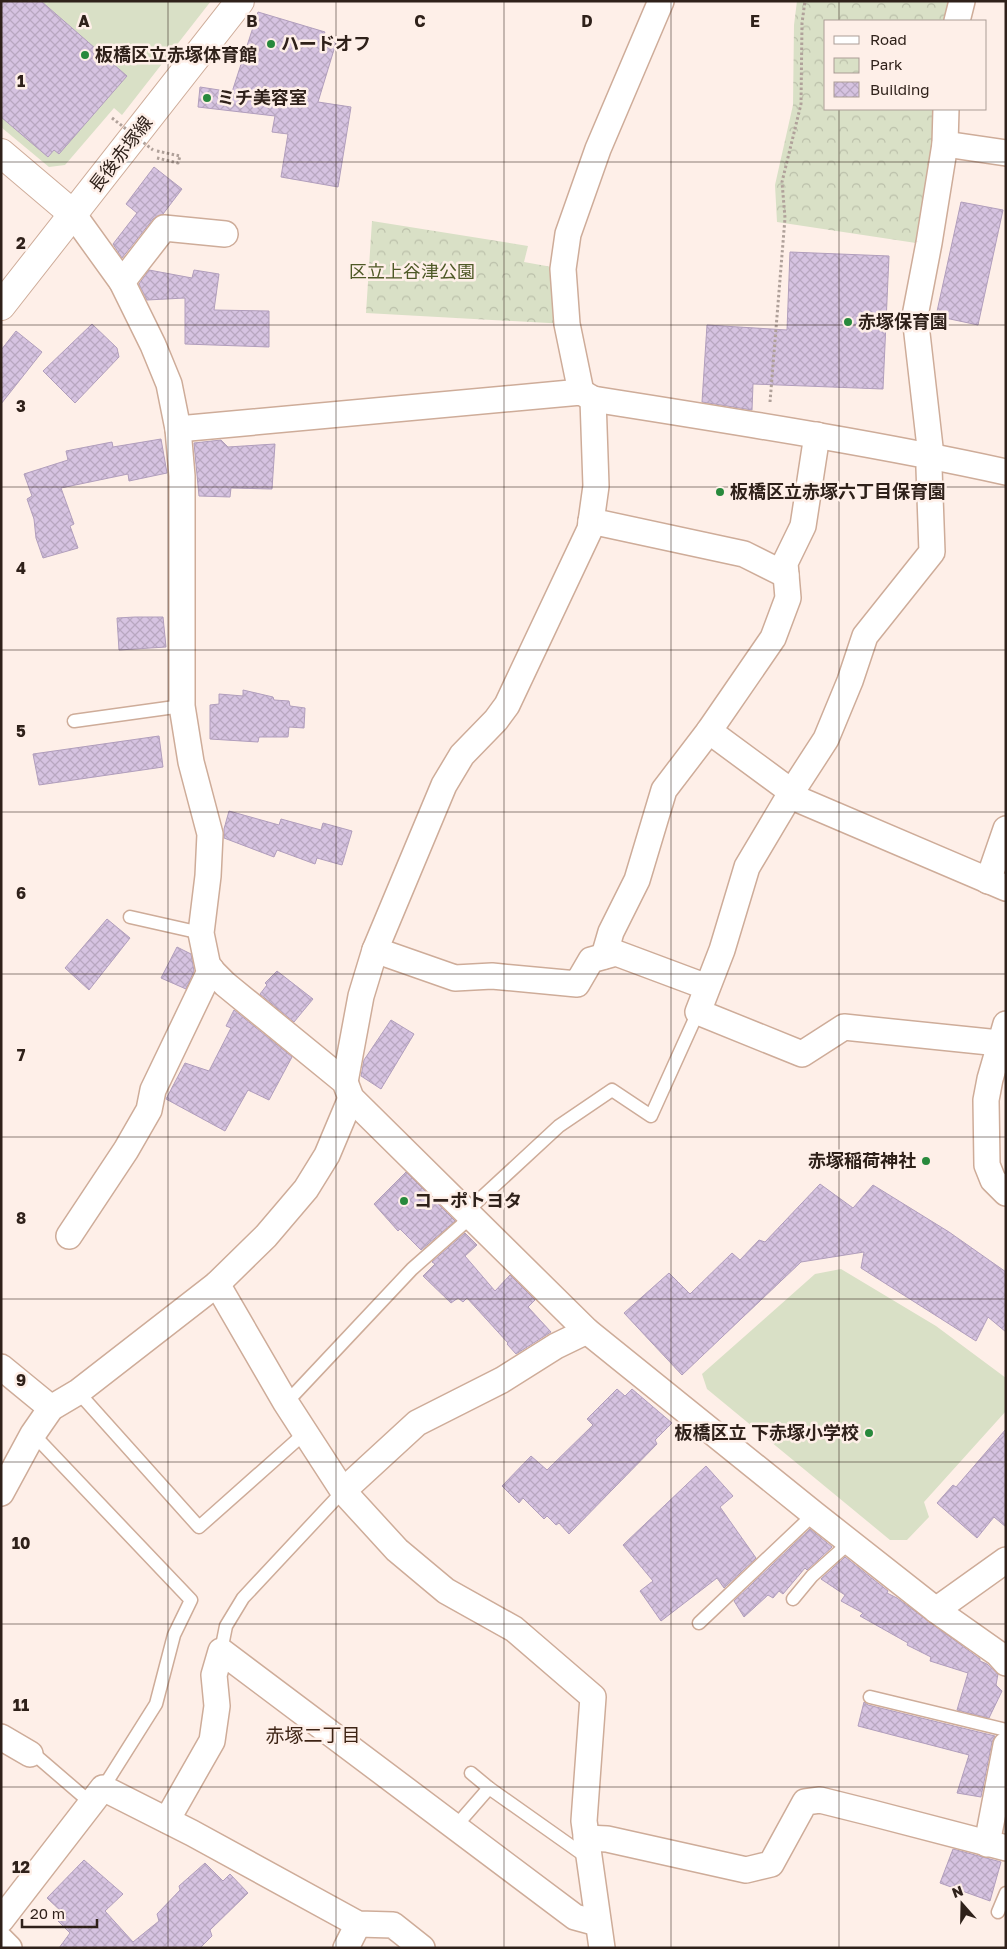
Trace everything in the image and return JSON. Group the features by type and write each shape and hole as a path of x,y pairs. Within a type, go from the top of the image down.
{"main road":[{"name":"長後赤塚線","path":"1,306 240,1"},
{"path":"1,153 73,214"}],"street":[{"path":"1,1493 32,1434 52,1408 78,1392 217,1284 266,1236 306,1188 327,1155 348,1090 361,996 375,950 444,785 462,755 508,705 590,529 596,486 587,395 566,324 563,268 568,234 598,149 661,1"},
{"path":"957,20 962,1"},
{"path":"946,110 945,144 915,316 931,456 929,468 932,552 865,636 850,681 826,739 791,793 747,868 722,950 698,1012 802,1054 844,1027 1002,1034 986,1100 986,1165 993,1180 1006,1193"},
{"path":"945,144 1006,153"},
{"path":"73,214 122,282 154,345 169,384 179,433 182,476 182,706 191,762 210,834 208,876 201,933 208,967 348,1090 587,1331 814,1514 936,1610 997,1653 1006,1663"},
{"path":"122,282 164,228 225,234"},
{"path":"179,433 587,395 817,435 1006,472"},
{"path":"604,956 611,932 637,880 664,790 709,731 773,638 788,598 785,563 802,526 817,435"},
{"path":"591,520 744,554 786,575"},
{"path":"709,731 785,787 795,798 997,884 1006,830"},
{"path":"375,950 455,978 492,976 577,984 591,960 616,953 707,987"},
{"path":"69,1236 126,1150 149,1110 153,1090 211,969"},
{"path":"217,1284 286,1403 343,1491 397,1550 446,1591 514,1629 593,1697 584,1821 602,1948"},
{"path":"343,1491 417,1423 502,1380 556,1346 587,1331"},
{"path":"1,1367 52,1408"},
{"path":"936,1610 1006,1560"},
{"path":"167,1820 212,1742 218,1706 214,1675 221,1651 575,1917 597,1923"},
{"path":"1,1737 30,1754"},
{"path":"588,1848 607,1839 746,1870 772,1864 805,1802 820,1800 996,1846 1006,1745"},
{"path":"1,1920 97,1796 167,1820 358,1924 393,1925 422,1948"},
{"path":"346,1948 358,1924"},
{"path":"1,1940 9,1948"}],"lane":[{"path":"74,721 182,706"},
{"path":"130,917 201,933"},
{"path":"286,1403 412,1269 559,1126 612,1090 650,1116 698,1012"},
{"path":"78,1392 199,1527 306,1432"},
{"path":"30,1754 34,1754 97,1796 156,1704 174,1635 191,1600 32,1434"},
{"path":"221,1651 226,1626 243,1598 343,1491"},
{"path":"699,1623 814,1514"},
{"path":"793,1599 812,1576 850,1542"},
{"path":"870,1697 1006,1730"},
{"path":"471,1773 489,1788 588,1848"},
{"path":"455,1827 489,1788"},
{"path":"998,1912 1006,1893"}],"path":[{"path":"768,427 785,218 782,182 801,104 802,24 805,1"},
{"path":"112,118 153,150 180,156 178,163 157,158"}],"green space":[{"name":"板橋区立赤塚体育館","path":"1,1 211,1 122,115 114,108 65,165 49,167 1,127"},
{"path":"797,1 956,1 951,20 824,20 824,110 939,110 937,143 916,243 777,222 775,185 793,105 794,25"},
{"name":"区立上谷津公園","path":"372,221 528,246 524,262 563,269 567,324 366,313"},
{"path":"841,1269 936,1326 1006,1378 1006,1411 924,1502 929,1517 907,1540 890,1540 707,1389 702,1374 815,1274"}],"building":[{"path":"1,1 41,1 127,76 59,154 54,150 48,157 1,117"},
{"path":"258,12 325,32 322,37 336,43 318,102 351,107 338,187 281,177 288,134 272,132 275,116 198,107 200,87 232,92"},
{"path":"154,167 182,189 163,214 153,219 122,258 113,244 137,213 126,204"},
{"path":"961,202 1003,210 978,325 936,316"},
{"path":"790,252 889,256 883,389 753,384 752,410 702,402 707,325 787,330"},
{"path":"149,270 192,278 194,270 219,274 214,310 269,311 269,347 185,344 185,298 147,300 139,284"},
{"path":"92,324 117,348 119,357 75,403 43,371"},
{"path":"16,331 42,352 1,404 1,350"},
{"path":"161,439 167,473 129,481 128,474 61,488 74,524 70,526 78,548 43,558 36,538 34,519 27,499 32,496 24,474 68,460 66,451 112,442 113,447"},
{"path":"221,440 228,447 275,444 272,489 231,488 230,497 199,496 194,443"},
{"path":"163,617 166,647 119,650 117,618"},
{"path":"243,690 273,697 274,700 289,701 290,706 305,708 304,728 289,727 288,737 259,737 258,742 210,739 210,705 219,704 219,694 243,696"},
{"path":"159,736 163,767 39,785 33,754"},
{"path":"229,811 279,825 281,819 321,830 323,823 352,831 342,865 317,858 315,864 277,850 274,857 224,838 224,829"},
{"path":"107,919 130,938 89,990 65,968"},
{"path":"177,947 191,954 194,971 186,989 161,978"},
{"path":"277,971 313,999 294,1022 260,994 267,985 265,983"},
{"path":"234,1010 292,1057 269,1100 248,1090 225,1131 166,1099 185,1063 209,1071 231,1028 226,1026"},
{"path":"391,1020 414,1034 381,1089 361,1076 364,1060"},
{"path":"406,1172 455,1221 421,1250 400,1229 398,1231 374,1204"},
{"path":"820,1184 853,1208 873,1185 949,1232 1006,1272 1006,1332 988,1317 976,1341 861,1268 864,1252 801,1262 682,1375 624,1313 669,1273 690,1294 732,1253 740,1260 759,1240 765,1242"},
{"path":"465,1233 477,1245 465,1256 495,1291 510,1275 535,1300 528,1307 551,1332 516,1354 467,1298 463,1302 458,1298 451,1303 423,1276 435,1264 432,1262"},
{"path":"617,1389 625,1396 632,1389 672,1423 655,1440 657,1444 569,1534 559,1523 556,1525 547,1516 544,1519 523,1498 519,1503 502,1486 531,1456 547,1470 593,1425 587,1419"},
{"path":"1006,1429 1006,1527 994,1517 977,1538 937,1503 953,1485 956,1487"},
{"path":"706,1466 733,1496 720,1507 756,1558 724,1588 717,1578 661,1621 640,1591 653,1581 623,1545"},
{"path":"810,1529 832,1547 807,1570 805,1568 783,1594 779,1591 773,1598 768,1595 744,1617 734,1601"},
{"path":"845,1557 888,1591 887,1593 897,1598 998,1674 996,1685 1002,1691 989,1718 957,1710 968,1673 930,1661 931,1657 907,1645 908,1643 860,1616 863,1613 841,1601 845,1595 821,1579"},
{"path":"864,1702 868,1705 995,1736 992,1742 981,1797 957,1793 969,1755 858,1726"},
{"path":"953,1849 1001,1862 990,1901 940,1883"},
{"path":"84,1860 123,1894 105,1911 133,1942 159,1921 157,1914 180,1890 179,1886 205,1863 223,1881 230,1874 248,1893 210,1930 212,1936 200,1948 59,1948 70,1933 56,1919 63,1913 47,1898"}],"place":[{"name":"ハードオフ","path":"271,44"},
{"name":"板橋区立赤塚体育館","path":"85,55"},
{"name":"ミチ美容室","path":"207,98"},
{"name":"赤塚保育園","path":"848,322"},
{"name":"板橋区立赤塚六丁目保育園","path":"720,492"},
{"name":"赤塚稲荷神社","path":"926,1161"},
{"name":"コーポトヨタ","path":"404,1201"},
{"name":"板橋区立 下赤塚小学校","path":"869,1433"}],"district":[{"name":"赤塚二丁目","path":"313,1735"}]}
